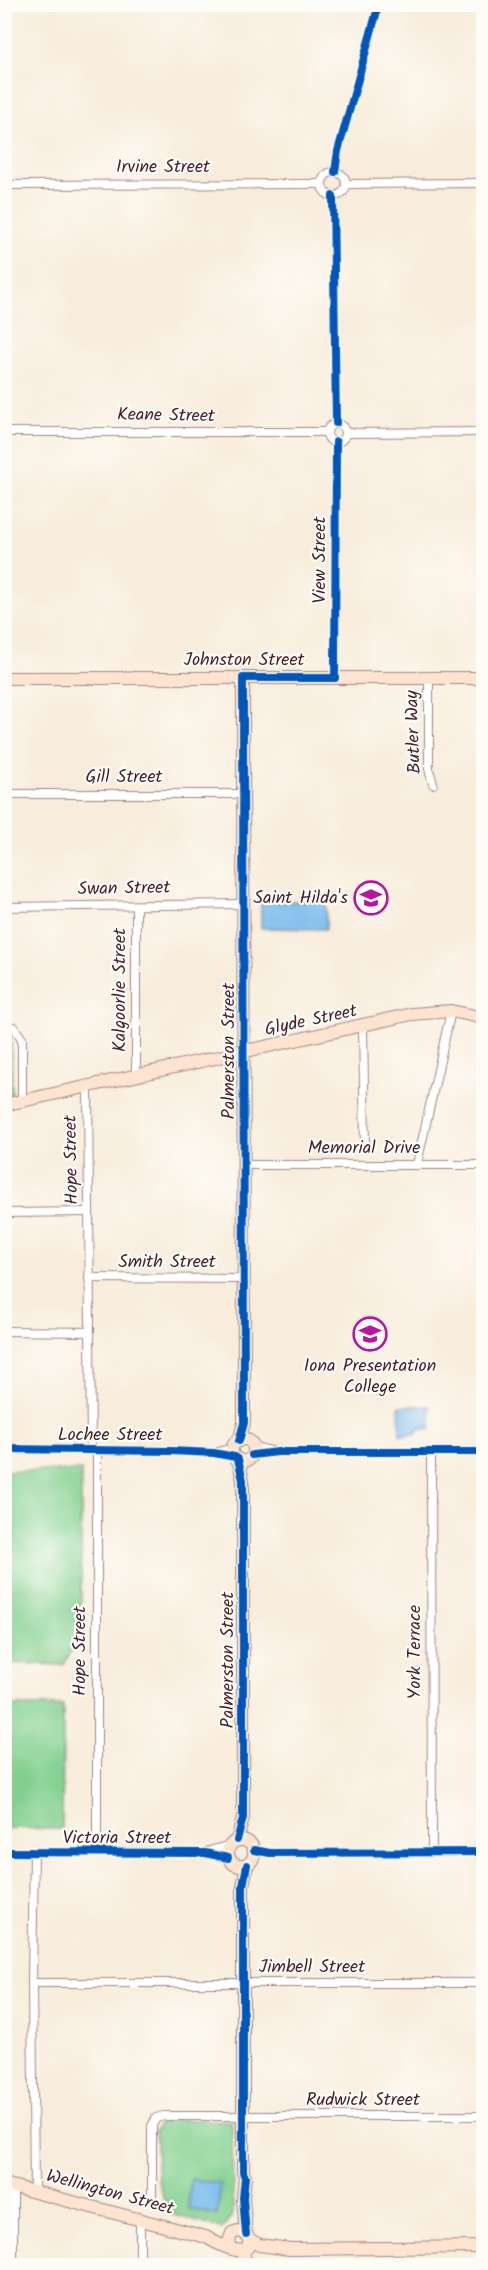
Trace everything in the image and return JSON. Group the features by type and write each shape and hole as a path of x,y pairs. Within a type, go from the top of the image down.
{"street":[{"path":"335,172 338,152 379,4"},
{"path":"335,172 344,178 346,184 340,194 333,196 327,193 322,184 327,174 335,172"},
{"path":"346,184 483,183"},
{"name":"Irvine Street","path":"4,185 322,184"},
{"path":"333,196 336,423"},
{"path":"336,423 328,427 326,432 330,440 341,441 345,433"},
{"path":"336,423 341,425 345,433"},
{"name":"Keane Street","path":"4,432 326,432"},
{"path":"345,433 483,432"},
{"name":"View Street","path":"335,678 336,442"},
{"path":"483,512 483,533"},
{"name":"Johnston Street","path":"4,678 483,678"},
{"name":"Palmerston Street","path":"242,1853 243,678"},
{"name":"Butler Way","path":"429,679 429,769 433,784"},
{"name":"Gill Street","path":"4,794 244,794"},
{"name":"Swan Street","path":"4,907 244,904"},
{"name":"Kalgoorlie Street","path":"136,906 136,1074"},
{"path":"417,1164 451,1011"},
{"name":"Glyde Street","path":"4,1105 412,1014 451,1011 483,1018"},
{"path":"363,1026 364,1146"},
{"path":"4,1027 14,1027 22,1039 22,1101"},
{"name":"Hope Street","path":"88,1085 97,1853"},
{"name":"Memorial Drive","path":"244,1165 483,1165"},
{"path":"4,1213 89,1212"},
{"name":"Smith Street","path":"89,1278 244,1279"},
{"path":"4,1331 90,1332"},
{"name":"Lochee Street","path":"4,1449 214,1453 244,1451 483,1452"},
{"name":"York Terrace","path":"431,1452 432,1852"},
{"name":"Victoria Street","path":"4,1852 483,1852"},
{"path":"34,1852 32,1983 34,2192"},
{"path":"239,2265 238,2181 243,2172 242,1853"},
{"name":"Jimbell Street","path":"32,1983 483,1983"},
{"name":"Rudwick Street","path":"152,2199 152,2126 156,2118 164,2116 483,2116"},
{"path":"9,2185 13,2265"},
{"name":"Wellington Street","path":"9,2185 206,2237 259,2245 290,2249 483,2247"},
{"path":"140,2219 140,2265"},
{"path":"240,2242 244,2265"}],"green space":[{"path":"4,1032 11,1037 12,1096 5,1098"},
{"path":"5,1471 81,1471 81,1630 64,1665 5,1663"},
{"path":"5,1706 63,1706 62,1829 5,1828"},
{"path":"168,2119 232,2121 233,2214 222,2229 168,2213 158,2181 155,2131 159,2123"}],"water":[{"path":"261,901 326,901 326,929 261,928"},
{"path":"399,1406 430,1406 431,1429 417,1429 417,1434 400,1435"},
{"path":"191,2179 221,2184 217,2215 188,2209"}],"cycle path":[{"path":"335,172 338,151 379,4"},
{"path":"333,196 336,423"},
{"path":"239,1441 244,1423 243,678 335,678 336,442"},
{"path":"4,1449 171,1451 214,1453 235,1457"},
{"path":"252,1455 278,1452 484,1452"},
{"path":"237,1840 243,1818 243,1480 238,1459"},
{"path":"254,1850 270,1853 484,1852"},
{"path":"4,1852 205,1853 228,1858"},
{"path":"246,2234 243,2198 245,2177 243,2172 243,1886 247,1865"}],"place":[{"name":"Saint Hilda's","path":"371,898"},
{"name":"Iona Presentation College","path":"370,1334"}]}
